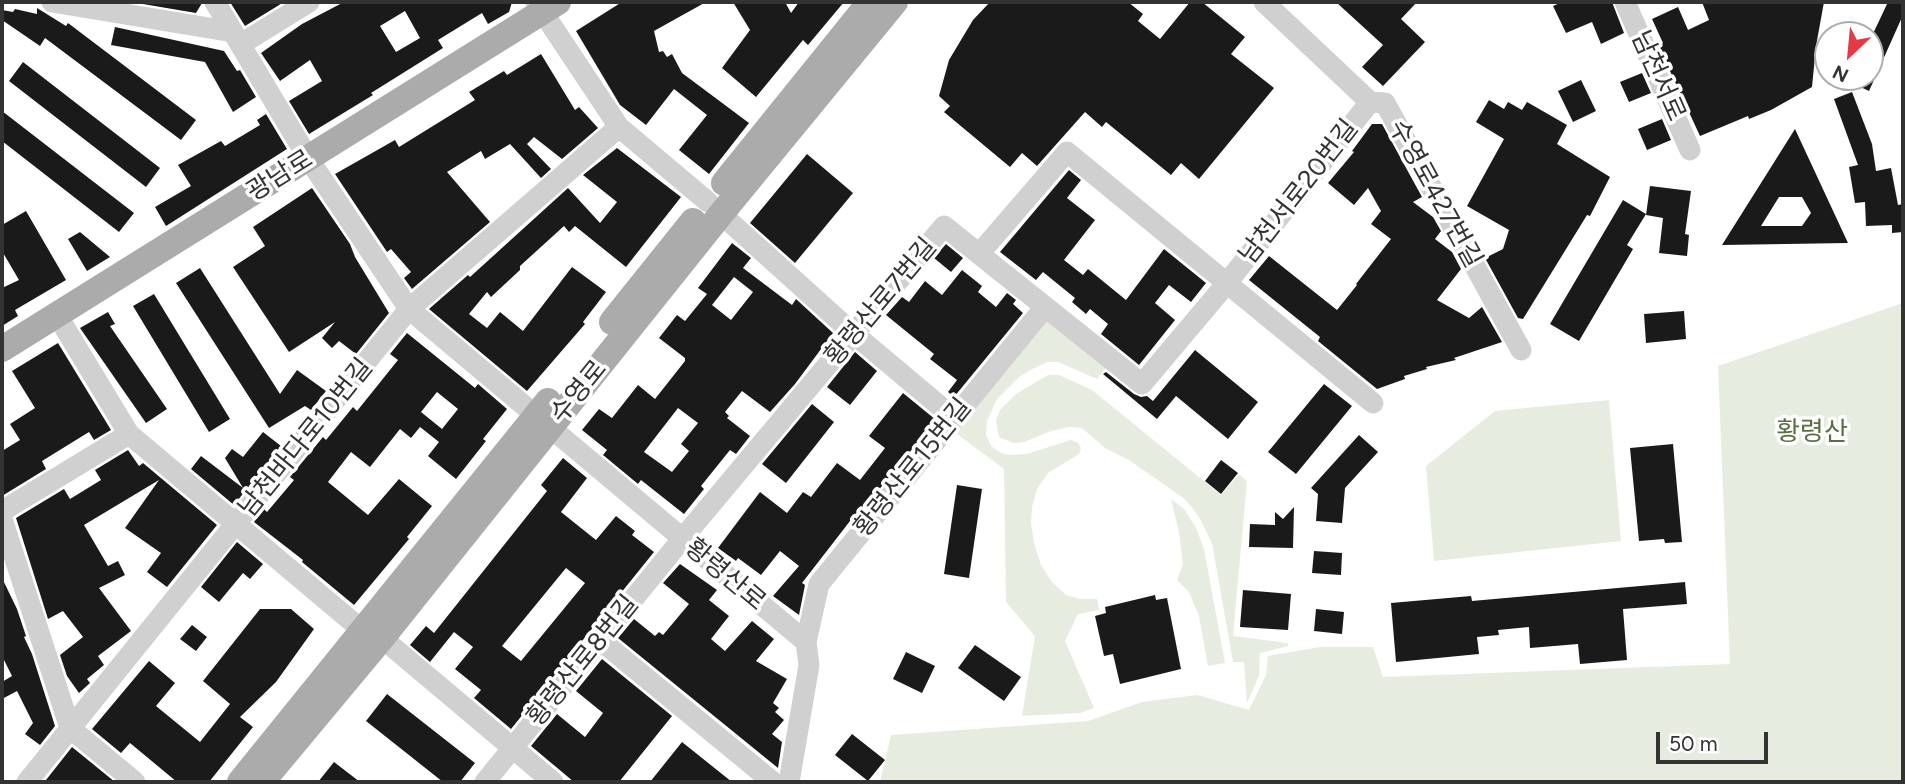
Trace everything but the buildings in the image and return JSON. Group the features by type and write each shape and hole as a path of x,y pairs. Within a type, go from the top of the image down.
{"main road":[{"name":"수영로","path":"262,782 372,634 715,208 870,2"},
{"name":"수영로","path":"715,208 895,2"},
{"name":"광남로","path":"2,349 308,158 545,5"},
{"name":"수영로","path":"240,782 372,634"}],"street":[{"path":"52,2 237,38 309,2"},
{"name":"황령산로","path":"215,2 308,158 409,309 806,642"},
{"name":"수영로427번길","path":"1265,2 1370,102 1385,103 1521,350"},
{"name":"남천서로","path":"1625,2 1690,150"},
{"path":"545,5 619,127 715,208 854,334 954,418"},
{"name":"남천서로20번길","path":"1142,384 1227,283 1370,102"},
{"name":"남천바다로10번길","path":"27,782 409,309 619,127"},
{"name":"남천서로20번길","path":"979,254 1067,152 1373,403"},
{"name":"황령산로7번길","path":"682,539 944,226 1142,384"},
{"name":"황령산로15번길","path":"806,642 819,584 1045,307"},
{"path":"57,315 129,434 552,782"},
{"path":"2,511 129,434"},
{"path":"2,519 70,728 135,782"},
{"name":"황령산로8번길","path":"485,782 682,539"},
{"path":"600,640 773,782"},
{"path":"789,782 809,665 806,642"}],"green space":[{"name":"황령산","path":"1903,303 1903,782 880,782 891,735 1088,721 1142,702 1197,695 1249,710 1266,675 1268,656 1320,647 1373,647 1383,677 1730,664 1718,366"},
{"path":"1039,318 1051,318 1108,365 1097,379 1058,362 1047,362 1030,370 997,399 987,421 986,435 991,446 1009,455 1027,454 1071,440 1078,443 1081,448 1079,454 1048,473 1037,489 1031,523 1041,565 1052,582 1066,595 1080,599 1097,599 1099,610 1078,614 1065,641 1094,708 1080,713 1022,716 1035,636 1006,602 1004,469 949,428"},
{"path":"1048,375 1059,375 1092,390 1221,495 1239,474 1247,481 1233,636 1288,643 1288,646 1260,653 1259,676 1247,703 1244,662 1233,662 1212,543 1199,517 1186,500 1129,460 1105,448 1082,428 1070,427 1051,431 1024,442 1013,443 999,437 996,421 1000,410 1016,394"},
{"path":"1609,400 1621,541 1434,561 1426,466 1495,411"},
{"path":"1171,499 1184,509 1196,528 1204,549 1225,663 1208,666 1199,616 1189,592 1177,580 1183,564"}]}
